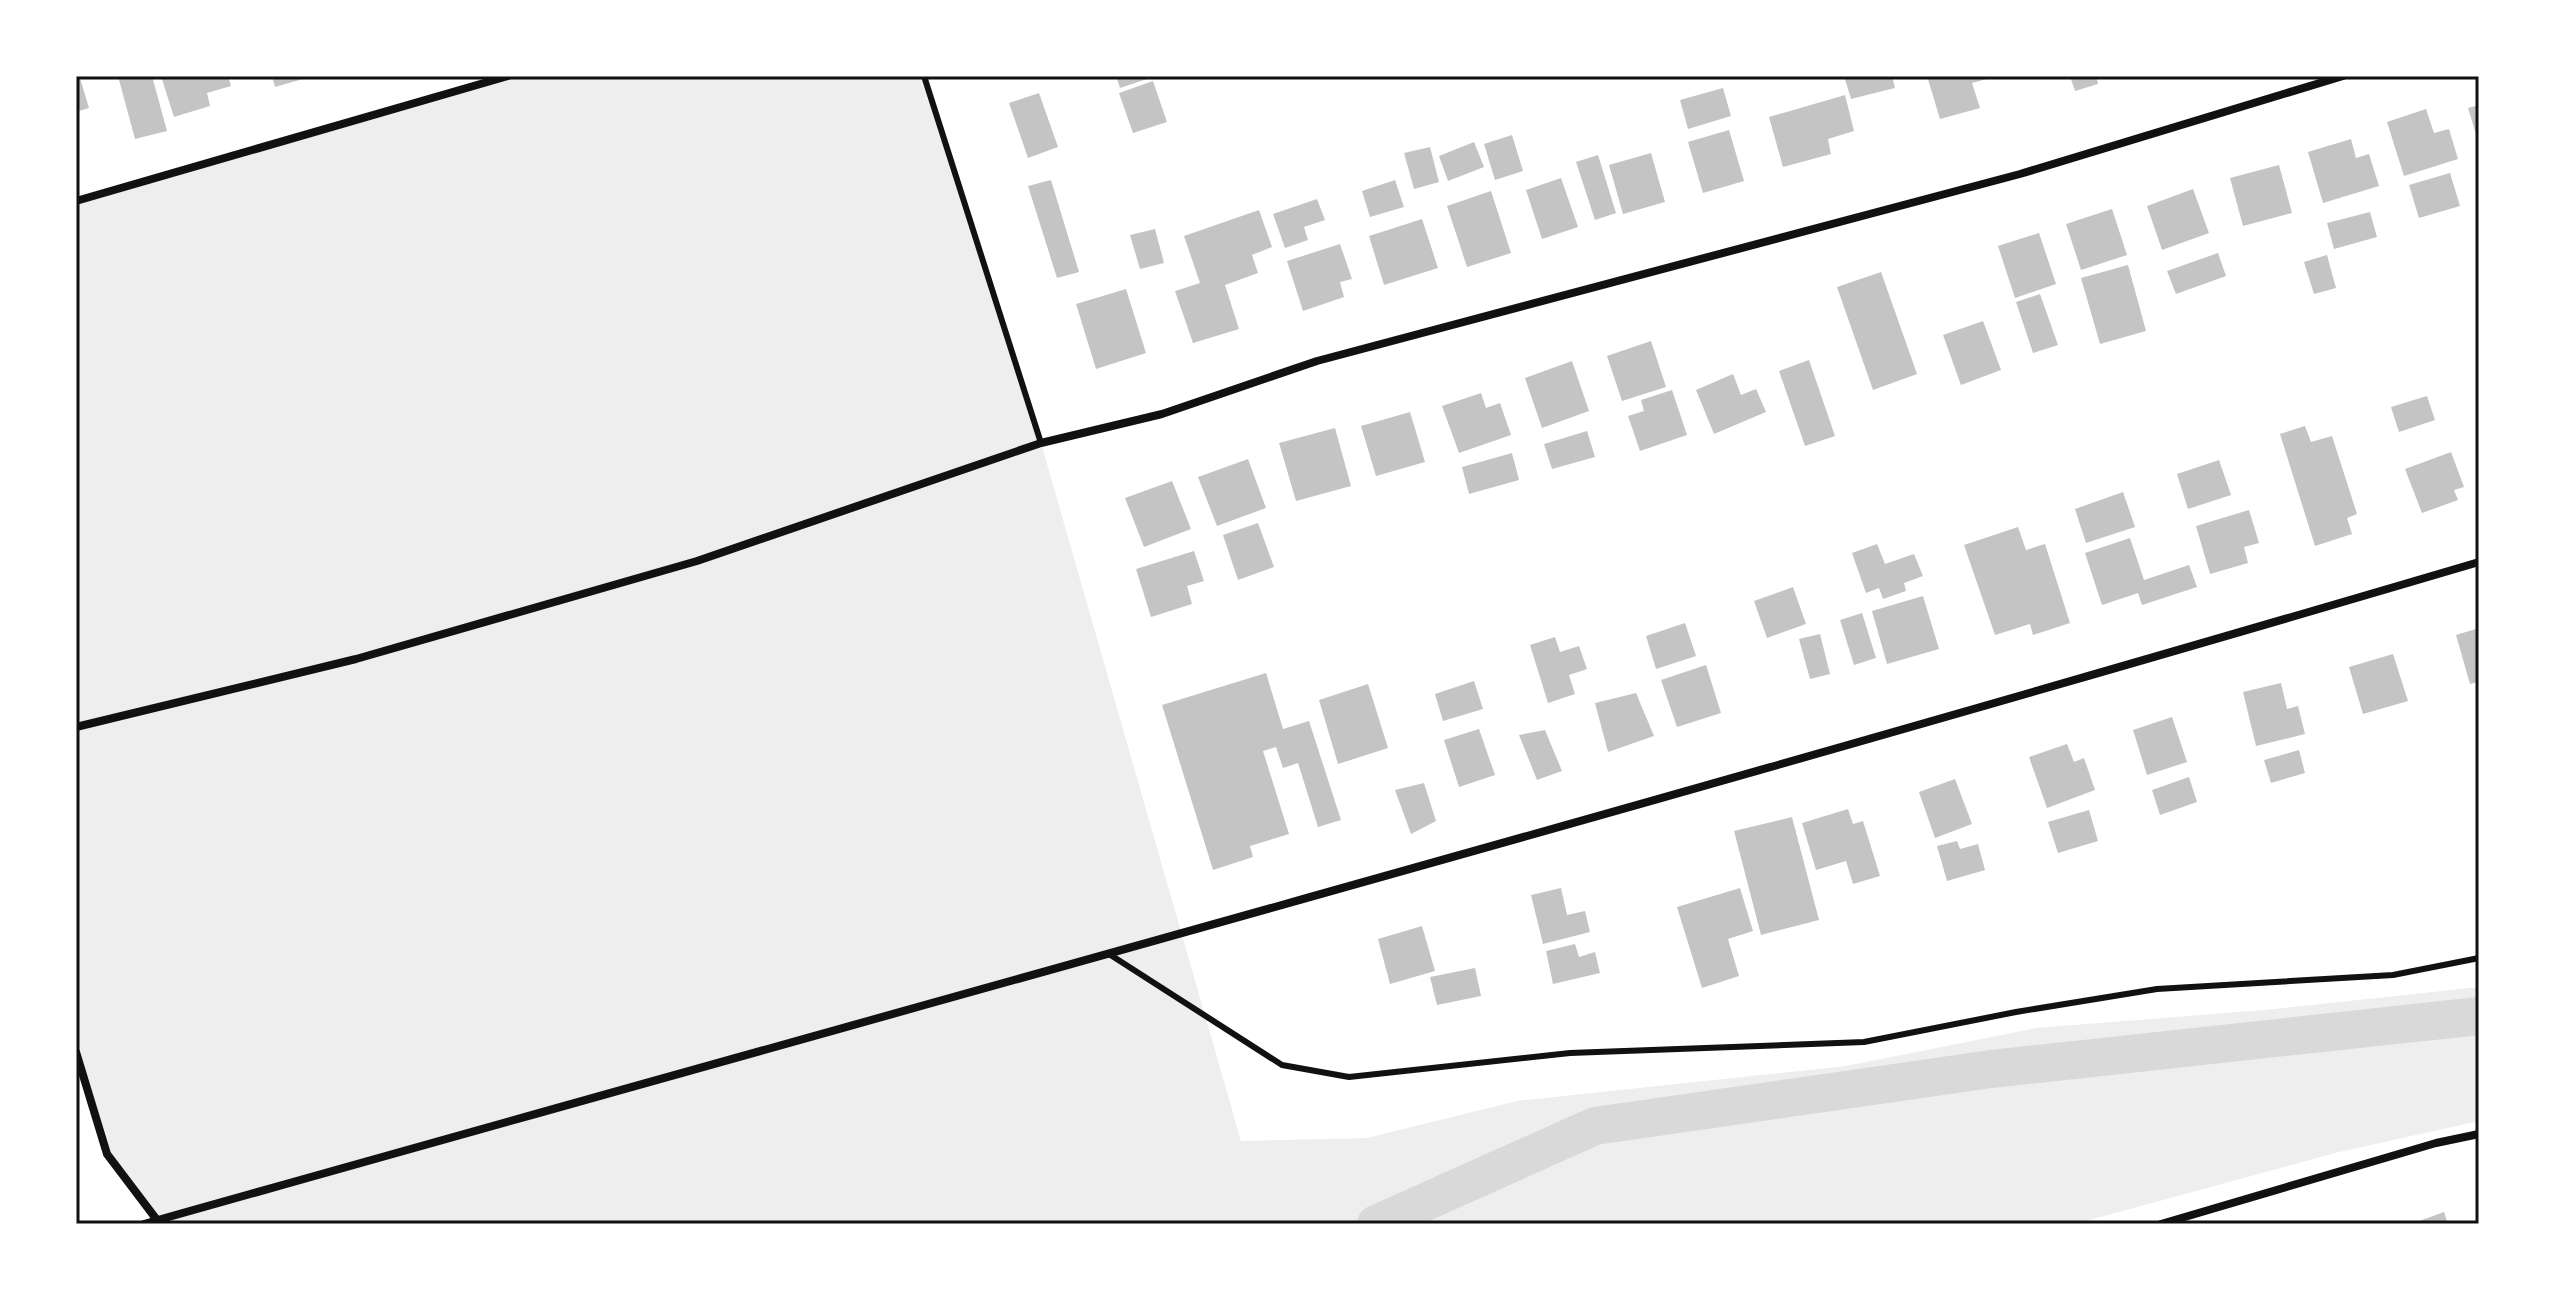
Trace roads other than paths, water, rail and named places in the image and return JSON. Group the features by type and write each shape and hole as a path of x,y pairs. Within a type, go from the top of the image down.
{"street":[{"path":"76,201 508,76"},
{"path":"76,727 356,659 697,561 1041,443 1162,414 1317,361 2020,174 2343,76"},
{"path":"144,1224 1109,954 2219,639 2479,562"},
{"path":"76,1052 107,1154 160,1222"},
{"path":"2161,1224 2436,1143 2479,1134"}],"lane":[{"path":"924,76 1041,443"},
{"path":"1109,954 1282,1065 1349,1077 1570,1053 1864,1042 2016,1012 2157,989 2393,975 2479,958"}],"waterway":[{"path":"1376,1224 1595,1126 1991,1069 2479,1016"}]}
